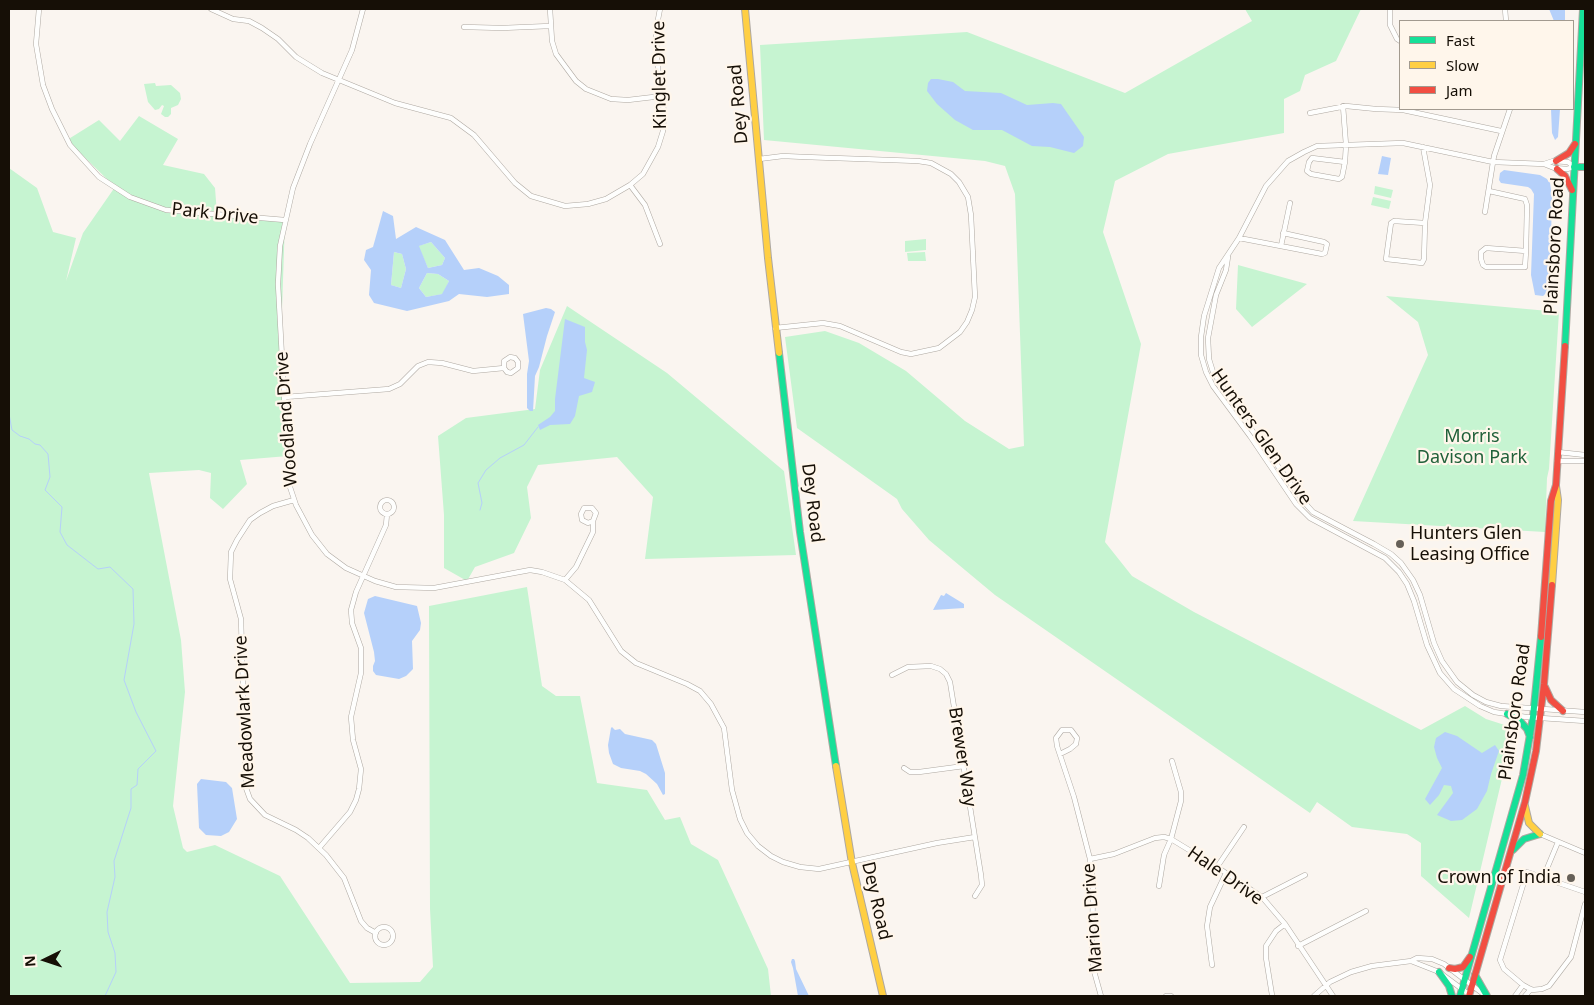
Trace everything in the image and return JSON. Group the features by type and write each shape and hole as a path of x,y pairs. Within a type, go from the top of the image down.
{"street":[{"name":"Park Drive","path":"39,9 36,44 42,86 70,145 99,177 130,197 166,210 285,220"},
{"name":"Kinglet Drive","path":"211,9 233,19 249,21 262,28 278,38 296,57 322,74 395,102 451,118 474,135 515,183 531,196 565,206 588,204 606,199 630,185 643,174 658,146 663,131 656,30 660,9"},
{"name":"Woodland Drive","path":"363,9 352,50 300,170 285,220 280,246 278,284 288,468 294,500 303,521 327,554 346,568 364,576 396,587 414,589 434,588 530,570 565,580 589,600 621,651 636,663 700,691 711,704 724,728 732,790 740,819 747,833 758,846 777,859 800,867 819,869 937,843 975,837"},
{"path":"550,9 550,26 556,54 576,81 586,89 611,99 628,100 662,96"},
{"name":"Dey Road","path":"746,9 758,159 775,328 800,532 852,862 883,996"},
{"path":"1390,9 1390,25 1399,40"},
{"name":"Plainsboro Road","path":"1470,996 1525,802 1541,718 1558,500 1556,485 1557,461 1583,9"},
{"path":"464,27 550,26"},
{"path":"1343,106 1346,145 1345,162 1342,177 1339,179 1311,174 1307,171 1312,158 1345,162"},
{"path":"1310,113 1343,106 1399,110"},
{"path":"1404,110 1501,131"},
{"path":"1485,212 1493,162 1501,131 1510,110"},
{"path":"1572,193 1570,184 1556,165 1569,153 1576,142"},
{"name":"Hunters Glen Drive","path":"1574,167 1568,162 1556,165 1493,162 1403,143 1317,146 1288,161 1266,186 1239,238 1219,268 1204,316 1201,355 1213,386 1250,436 1287,492 1303,511 1310,518 1385,558 1399,572 1407,584 1427,645 1440,673 1454,689 1480,706 1494,712 1585,721"},
{"path":"1423,147 1430,185 1425,223 1424,259 1422,263 1386,259 1392,222 1425,223"},
{"path":"758,159 783,156 931,163 946,171 959,182 968,197 971,215 974,297 972,310 960,332 939,348 917,353 901,352 840,326 823,323 775,328"},
{"path":"1574,167 1585,167"},
{"path":"630,185 644,205 660,244"},
{"path":"1489,191 1525,199 1527,205 1526,251 1525,267 1486,267 1483,265 1481,259 1482,252 1486,248 1526,251"},
{"path":"1281,246 1290,202"},
{"path":"1239,238 1322,254 1325,253 1327,244 1324,242 1283,233"},
{"name":"Hunters Glen Drive","path":"1228,256 1226,270 1216,295 1208,338 1209,359 1213,372 1304,502 1313,512 1391,554 1406,568 1420,595 1434,643 1442,661 1457,682 1473,695 1486,702 1501,706 1585,712"},
{"path":"284,397 389,389 400,384 418,366 428,362 442,363 473,371 504,368"},
{"path":"1558,452 1585,455"},
{"path":"1557,461 1585,461"},
{"name":"Plainsboro Road","path":"1461,993 1521,783 1530,738 1551,501 1556,485"},
{"name":"Meadowlark Drive","path":"294,500 273,506 260,512 250,520 237,540 232,552 230,579 241,619 246,788 250,799 265,815 296,830 319,848 344,878 361,921 367,928 376,933"},
{"path":"319,848 350,812 356,800 362,778 353,740 351,717 361,673 361,648 352,623 352,610 353,600 386,525 387,514"},
{"path":"565,580 576,566 589,543 593,532 593,521"},
{"name":"Brewer Way","path":"892,675 908,667 931,666 940,669 946,674 950,682 982,885 975,896"},
{"path":"1544,684 1548,697 1563,711"},
{"path":"1507,714 1520,721 1530,738"},
{"name":"Marion Drive","path":"1060,754 1074,748 1076,744 1077,738 1071,730 1062,730 1057,734 1056,742 1090,859 1093,885 1092,953 1094,971 1101,996"},
{"path":"1159,886 1164,855 1171,839 1181,801 1181,792 1172,762"},
{"path":"904,768 910,772 918,772 964,766"},
{"path":"1525,802 1528,823 1540,834 1585,853"},
{"path":"1217,867 1244,827"},
{"path":"1508,860 1517,844 1528,837 1540,834"},
{"name":"Hale Drive","path":"1090,859 1114,854 1155,838 1164,837 1171,839 1226,872 1262,898 1285,924 1333,996"},
{"path":"1543,878 1558,842"},
{"path":"1212,965 1207,926 1210,907 1226,872"},
{"path":"1585,892 1526,872 1500,960 1504,970 1531,989 1542,989 1549,986 1571,957 1585,904"},
{"path":"1262,898 1305,875"},
{"path":"1298,946 1366,911"},
{"path":"1272,995 1266,946 1276,931 1285,924"},
{"path":"1449,968 1463,967 1473,952"},
{"path":"1314,996 1325,986 1351,972 1372,966 1411,961 1417,958 1444,964 1487,996"},
{"path":"1411,961 1439,972 1461,993 1470,996"},
{"path":"1439,972 1449,986 1452,996"},
{"path":"1475,975 1487,996"},
{"path":"1516,996 1523,985"},
{"path":"1525,996 1531,989"},
{"path":"1166,996 1171,996"}],"green space":[{"path":"1245,9 1361,9 1336,61 1305,75 1300,91 1284,99 1284,133 1168,154 1115,181 1103,232 1141,344 1105,542 1132,576 1194,612 1421,730 1465,706 1486,719 1514,728 1469,918 1421,876 1421,843 1407,834 1352,827 1317,802 1310,813 995,595 929,540 902,509 897,499 797,428 785,337 825,331 859,343 906,371 965,421 1009,449 1024,446 1015,194 1005,166 985,161 764,140 760,45 967,32 1125,93 1252,21"},
{"path":"155,83 156,86 171,85 180,93 181,99 178,105 171,108 171,114 168,117 161,114 164,106 162,105 159,109 155,110 148,102 144,84"},
{"path":"139,116 178,139 163,165 204,174 215,188 217,214 285,220 281,340 288,456 240,460 247,484 223,509 210,498 211,473 199,470 149,473 181,640 185,692 173,806 183,848 187,852 215,845 280,876 350,983 420,982 433,967 430,909 429,606 527,587 542,686 556,696 580,696 597,783 647,790 665,820 680,817 691,844 718,860 768,969 771,996 9,996 9,168 37,188 53,232 76,238 66,281 83,233 115,187 67,140 99,120 120,141"},
{"path":"1375,186 1393,190 1391,198 1374,194"},
{"path":"1373,197 1391,201 1389,209 1371,205"},
{"path":"926,239 926,250 905,252 905,241"},
{"path":"431,242 445,258 442,265 428,268 418,246"},
{"path":"394,252 402,254 406,269 401,288 391,285"},
{"path":"925,252 926,261 908,261 907,253"},
{"path":"1238,265 1307,284 1252,327 1236,309"},
{"path":"427,273 438,274 449,281 443,294 426,297 419,288"},
{"name":"Morris Davison Park","path":"1386,296 1559,312 1545,532 1353,521 1428,355 1418,322"},
{"path":"567,306 667,373 784,471 796,555 645,559 653,497 617,457 538,465 527,487 531,518 514,553 475,567 467,581 444,568 444,515 438,436 466,418 535,409 540,370"}],"water":[{"path":"1549,9 1565,9 1565,20 1554,20"},
{"path":"931,79 953,82 965,91 1001,93 1027,105 1061,104 1084,137 1083,146 1074,153 1050,147 1032,146 1002,130 973,130 955,120 937,104 927,91 928,83"},
{"path":"1551,110 1560,110 1558,137 1555,140 1552,133"},
{"path":"1382,156 1391,158 1388,175 1378,174"},
{"path":"1504,170 1540,175 1550,183 1552,196 1550,279 1549,290 1543,296 1535,295 1531,275 1534,194 1528,187 1501,183 1499,180 1500,173"},
{"path":"383,211 393,216 396,239 416,227 445,240 464,270 479,268 498,276 509,285 509,294 487,297 459,294 449,301 407,311 374,303 369,295 371,270 364,260 366,250 373,247","holes":["431,242 445,258 442,265 428,268 419,246","394,252 402,254 406,269 401,288 391,285","427,273 438,274 449,281 442,294 426,297 419,288"]},
{"path":"546,308 555,312 535,376 533,411 530,411 527,408 529,361 523,314"},
{"path":"565,319 585,327 587,350 584,378 595,382 592,392 579,396 575,416 570,424 550,425 540,430 538,425 555,411"},
{"path":"946,593 964,604 964,608 933,610 941,595 944,596"},
{"path":"375,596 417,606 421,623 420,630 412,641 413,669 406,676 399,679 376,675 373,671 374,652 364,613 368,599"},
{"path":"612,727 615,730 620,729 625,734 652,740 656,744 665,773 665,794 663,795 657,784 646,774 640,771 621,768 613,764 608,745"},
{"path":"1445,732 1457,736 1482,753 1495,745 1499,751 1487,791 1477,809 1462,820 1451,821 1437,815 1453,793 1451,786 1444,785 1439,795 1430,805 1425,799 1442,768 1434,747 1436,738"},
{"path":"201,779 226,782 232,788 237,819 229,832 221,836 206,835 199,828 197,784"},
{"path":"792,959 795,961 796,969 809,996 798,996"}],"waterway":[{"path":"9,414 12,430 20,436 40,445 48,454 50,477 45,490 62,507 60,532 67,545 98,569 110,567 133,589 134,624 124,680 136,712 156,751 138,769 137,785 131,789 131,808 114,861 115,877 107,912 108,932 115,953 116,972 105,996"},
{"path":"480,510 482,503 478,483 486,470 500,458 524,445 538,427"}],"traffic: fast":[{"path":"1565,346 1583,9"},
{"path":"1574,167 1585,167"},
{"path":"779,353 800,532 836,766"},
{"path":"1460,996 1523,775 1533,717 1541,637"},
{"path":"1507,714 1520,721 1527,729 1530,737"},
{"path":"1513,850 1524,839 1540,834"},
{"path":"1439,972 1449,986 1452,996"},
{"path":"1475,975 1487,996"}],"traffic: slow":[{"path":"745,9 768,258 779,353"},
{"path":"1552,585 1558,500 1556,486"},
{"path":"836,766 852,863 883,996"},
{"path":"1525,806 1529,823 1540,834"}],"traffic: jam":[{"path":"1556,161 1569,153 1575,144"},
{"path":"1557,169 1565,176 1572,190"},
{"path":"1541,637 1551,501 1556,485 1565,346"},
{"path":"1469,996 1525,802 1536,751 1544,684 1552,585"},
{"path":"1545,687 1551,700 1563,711"},
{"path":"1449,968 1463,967 1470,957"}],"place":[{"name":"Hunters Glen Leasing Office","path":"1400,544"},
{"name":"Crown of India","path":"1571,878"}]}
